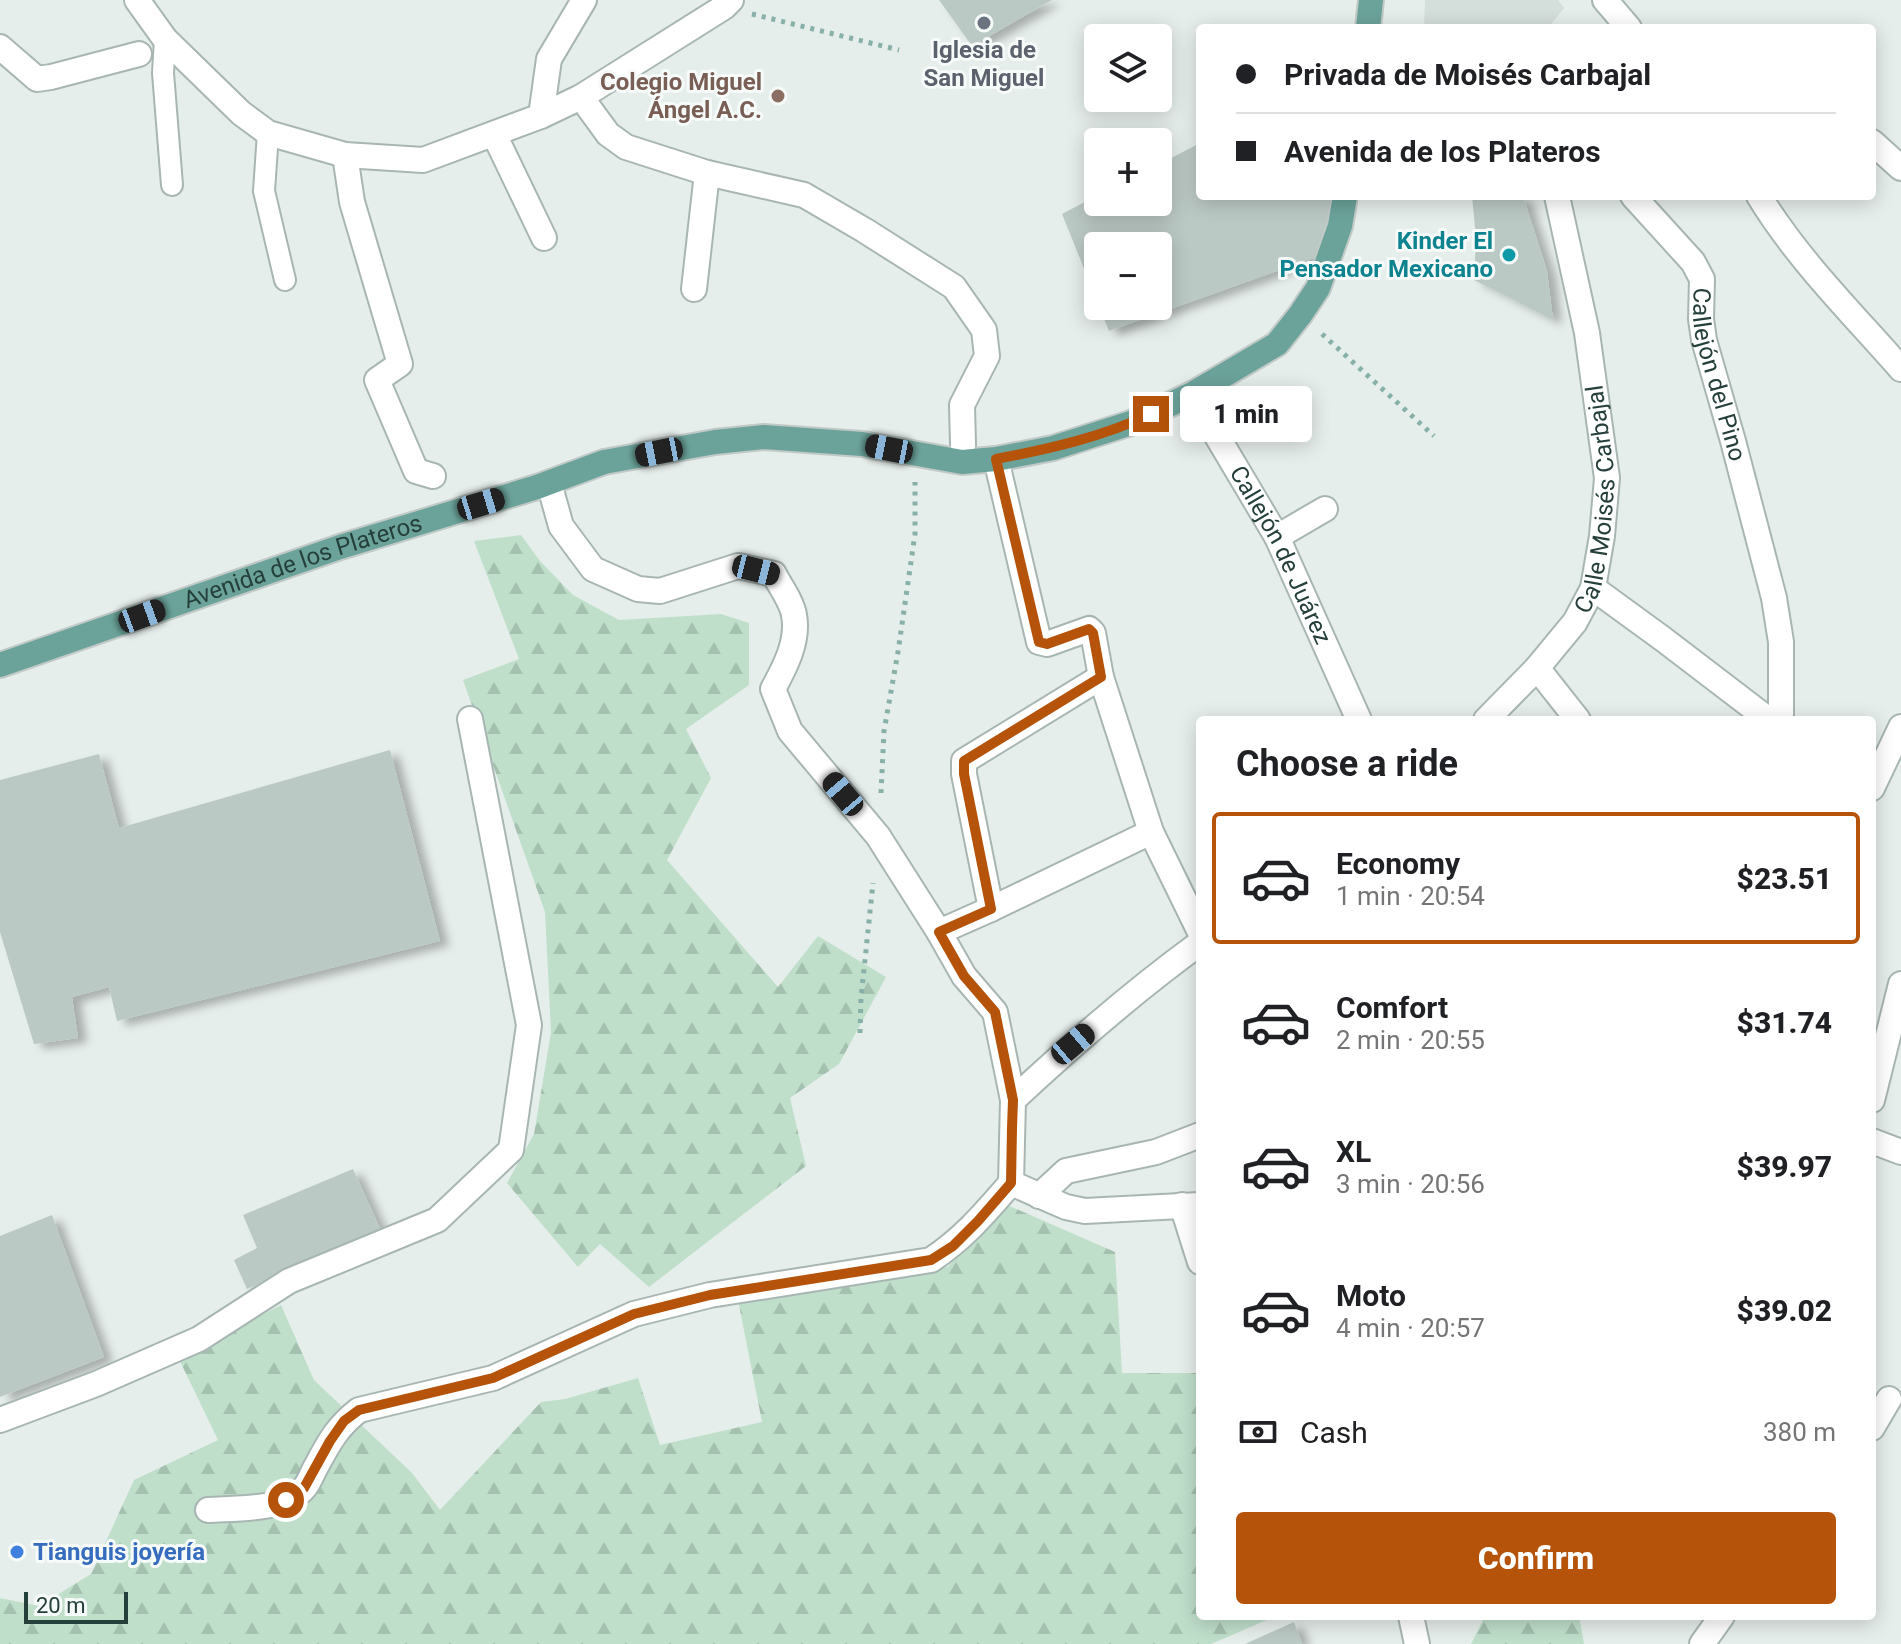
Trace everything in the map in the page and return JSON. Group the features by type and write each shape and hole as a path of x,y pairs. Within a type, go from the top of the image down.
{"main road":[{"path":"1368,24 1371,0"},
{"name":"Avenida de los Plateros","path":"0,665 340,547 549,483 604,462 715,442 764,437 862,444 962,462 1053,448 1131,423 1192,394 1277,344 1318,288 1340,226 1344,200"}],"street":[{"path":"137,0 165,39 241,113 268,133 345,155 423,160 541,116 581,97 728,4"},
{"path":"541,116 549,59 584,0"},
{"path":"1605,0 1625,24"},
{"path":"0,47 37,79 139,54"},
{"path":"581,97 608,134 626,147 707,173 804,195 954,287 984,330 987,356 962,405 963,445"},
{"path":"494,134 544,238"},
{"path":"1876,146 1901,168"},
{"path":"345,155 352,202 400,364 377,380 416,471 433,476"},
{"path":"694,289 707,173"},
{"name":"Calle Moisés Carbajal","path":"1490,716 1537,668 1575,622 1593,588 1602,536 1607,478 1587,333 1558,200"},
{"name":"Callejón del Pino","path":"1637,200 1693,262 1702,279 1704,340 1774,598 1781,642 1781,716"},
{"path":"1761,200 1802,257 1901,369"},
{"name":"Callejón de Juárez","path":"1192,394 1277,537 1357,716"},
{"path":"996,459 1039,642 1047,644 1089,629 1093,633 1101,677 1151,832 1196,924"},
{"path":"208,1510 257,1507 286,1500 304,1488 344,1421 359,1410 493,1378 634,1314 710,1295 931,1260 953,1246 1011,1183 1013,1100 995,1012 964,976 878,836 790,731 773,689 786,665 794,636 794,613 774,574 738,566 660,591 638,589 593,569 561,526 549,483"},
{"path":"1277,537 1325,509"},
{"path":"1593,588 1764,716"},
{"path":"1537,668 1575,716"},
{"path":"991,909 964,761 1101,677"},
{"path":"0,1420 96,1384 199,1339 289,1281 437,1220 511,1150 529,1025 470,719"},
{"path":"1876,780 1901,727"},
{"path":"939,932 1151,832"},
{"path":"1013,1100 1073,1044 1158,973 1196,946"},
{"path":"1876,1084 1901,984"},
{"path":"1039,1196 1066,1171 1156,1152 1196,1137"},
{"path":"1876,1143 1901,1152"},
{"path":"1011,1183 1066,1207 1085,1211 1191,1205 1196,1237"},
{"path":"1876,1420 1887,1398"},
{"path":"1412,1620 1417,1644"},
{"path":"1702,1644 1719,1620"}],"lane":[{"path":"165,39 163,73 172,185"},
{"path":"268,133 264,191 285,280"}],"path":[{"path":"728,4 899,50"},
{"path":"1300,315 1434,436"},
{"path":"860,1033 884,731 915,534 915,454"}],"shaded area":[{"path":"1425,0 1558,0 1564,8 1551,24 1424,24"}],"green space":[{"path":"521,535 540,561 573,595 619,620 721,614 749,623 749,685 686,729 711,778 667,860 778,987 818,936 886,977 839,1064 790,1098 806,1166 649,1287 600,1244 578,1267 507,1183 534,1134 551,1032 545,912 463,680 519,659 474,541"},
{"path":"998,1201 1115,1252 1122,1373 1196,1373 1196,1620 1267,1620 1211,1644 0,1644 0,1598 39,1606 91,1574 134,1480 218,1440 178,1357 281,1305 314,1380 412,1473 440,1510 541,1402 565,1399 638,1378 660,1445 762,1422 737,1295 948,1267"},
{"path":"1483,1620 1580,1620 1584,1644 1471,1644"}],"building":[{"name":"Iglesia de San Miguel","path":"939,0 1052,0 972,46"},
{"path":"1196,145 1196,200 1333,200 1319,256 1172,308 1172,232 1084,232 1084,268 1062,214 1084,202 1084,216 1172,216 1172,158"},
{"name":"Kinder El Pensador Mexicano","path":"1472,200 1524,200 1547,271 1553,320 1474,280 1476,238"},
{"path":"1105,320 1140,320 1109,331"},
{"path":"390,750 440,941 117,1021 109,987 72,997 78,1038 34,1044 0,932 0,780 99,754 119,828"},
{"path":"353,1169 382,1233 247,1289 234,1260 257,1248 243,1215"},
{"path":"52,1215 104,1357 0,1397 0,1236"},
{"path":"1294,1622 1302,1644 1245,1644"}],"place":[{"name":"Iglesia de San Miguel","path":"984,23"},
{"name":"Colegio Miguel Ángel A.C.","path":"778,96"},
{"name":"Kinder El Pensador Mexicano","path":"1509,255"},
{"name":"Tianguis joyería","path":"17,1552"}],"route":[{"path":"286,1500 304,1488 344,1421 359,1410 493,1378 634,1314 710,1295 931,1260 953,1246 1011,1183 1013,1100 995,1012 964,976 939,932 991,909 964,761 1101,677 1093,633 1089,629 1047,644 1039,642 996,459 1053,448 1151,414"}]}
